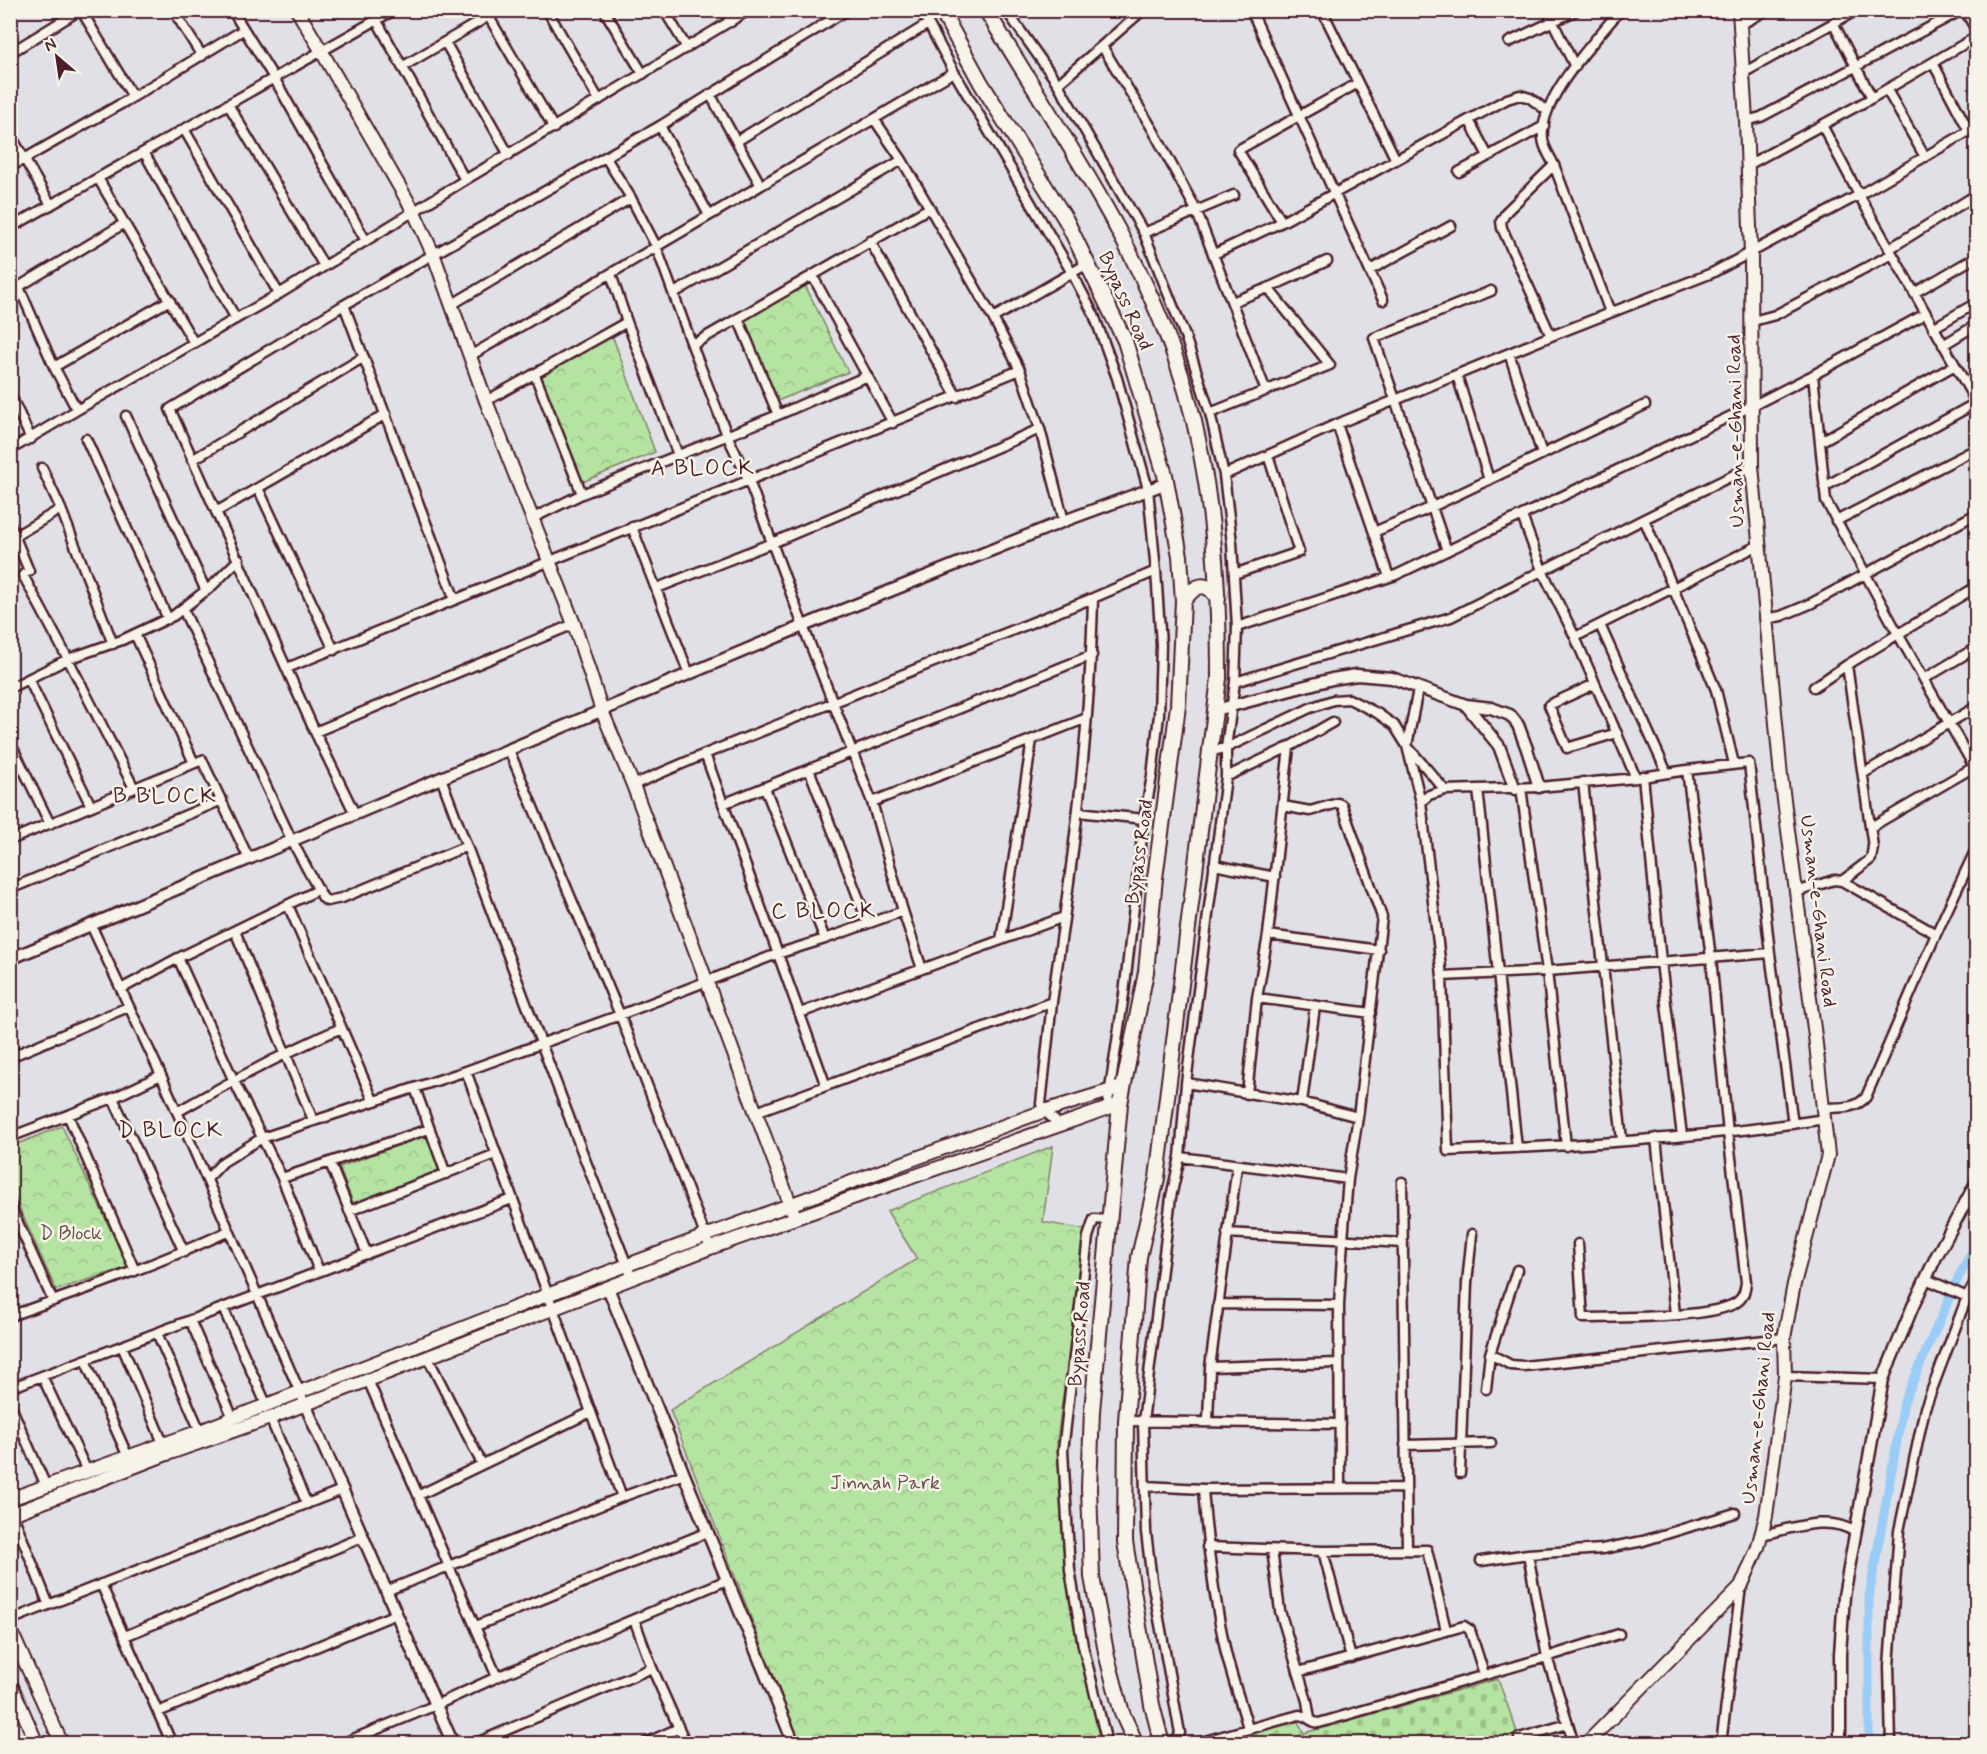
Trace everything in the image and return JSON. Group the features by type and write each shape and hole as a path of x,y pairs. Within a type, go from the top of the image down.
{"main road":[{"path":"297,10 414,212 434,256 531,519 574,624 602,711 633,785 795,1217"},
{"name":"Bypass Road","path":"941,10 981,83 1066,220 1125,341 1167,483 1180,568 1183,601 1178,706 1155,878 1146,972 1116,1088 1120,1104 1092,1411 1089,1488 1092,1577 1107,1657 1122,1713 1136,1743"},
{"path":"986,10 1097,191 1131,255 1161,321 1186,391 1203,463 1216,566 1219,678 1156,1178 1139,1257 1126,1421 1125,1542 1152,1705 1162,1743"},
{"name":"Usman-e-Ghani Road","path":"1586,1743 1741,1587 1758,1547 1767,1516 1785,1376 1784,1338 1794,1284 1828,1155 1781,777 1752,466 1753,321 1748,165 1739,10"},
{"path":"1180,568 1192,577 1201,580 1209,576 1216,566"},
{"path":"1183,601 1194,588 1202,586 1209,588 1218,599"},
{"path":"12,1515 232,1418 305,1404 608,1288 629,1272 705,1236 1044,1111 1116,1088"},
{"path":"10,1499 128,1457 165,1448 268,1412 299,1393 547,1295 710,1248 1120,1104"},
{"path":"10,1629 62,1743"},
{"path":"10,1682 37,1743"}],"street":[{"path":"10,53 81,10 133,98"},
{"path":"173,10 202,56"},
{"path":"232,10 274,78 366,241"},
{"path":"10,228 394,10"},
{"path":"402,67 499,10"},
{"path":"547,10 599,100"},
{"path":"604,10 643,74"},
{"path":"664,10 687,48"},
{"path":"724,10 731,22"},
{"path":"10,450 279,294 749,10"},
{"path":"355,814 315,732 170,410 344,305 606,158 847,10"},
{"path":"921,10 954,72 1072,273 1094,315 1104,339 1148,489 1161,645 1159,715 1144,819 1116,1088 1107,1109"},
{"path":"1005,10 1058,84 1144,233 1185,336 1210,413 1224,475 1234,574 1237,627 1235,682 1226,748 1226,777 1186,1088 1180,1157 1171,1197 1143,1422 1146,1532 1152,1581 1180,1733 1176,1743"},
{"path":"1058,84 1143,10"},
{"path":"1251,10 1383,300"},
{"path":"1322,10 1396,160"},
{"path":"1546,10 1575,67"},
{"path":"1509,42 1577,10"},
{"path":"1610,312 1544,142 1544,126 1546,110 1575,67 1620,10"},
{"path":"1740,25 1767,10"},
{"path":"1743,73 1857,10"},
{"path":"1746,121 1761,117 1855,65 1963,10 1977,30"},
{"path":"489,17 554,128"},
{"path":"377,21 465,180"},
{"path":"736,141 928,24"},
{"path":"1834,24 1872,98"},
{"path":"10,167 133,98 243,30"},
{"path":"1748,165 1887,90 1977,37"},
{"path":"446,42 509,155"},
{"path":"1102,46 1153,130 1196,210 1266,391"},
{"path":"1224,475 1337,424 1610,312 1712,273 1751,254 1925,157 1973,129 1933,63"},
{"path":"470,356 954,72"},
{"path":"1282,222 1238,150 1358,83"},
{"path":"1887,90 1925,157"},
{"path":"710,94 760,184"},
{"path":"1214,254 1282,222 1507,99 1520,94 1530,98 1546,110"},
{"path":"228,104 324,266"},
{"path":"874,119 902,160 993,318 1020,370 1040,429 1064,521"},
{"path":"1469,120 1488,156"},
{"path":"1822,125 1925,314 1976,399 1824,487"},
{"path":"660,126 710,215"},
{"path":"1459,172 1544,126"},
{"path":"184,129 279,294"},
{"path":"10,135 51,205"},
{"path":"144,152 236,319"},
{"path":"606,158 631,198 656,246 727,435 749,481 872,802 922,969"},
{"path":"674,293 902,160"},
{"path":"1551,336 1502,228 1502,221 1507,211 1554,165"},
{"path":"98,178 194,343"},
{"path":"1144,233 1234,195"},
{"path":"1753,321 1775,315 1891,251 1977,195"},
{"path":"451,305 631,198"},
{"path":"692,345 929,208"},
{"path":"77,410 15,289 125,223"},
{"path":"1370,270 1451,226"},
{"path":"870,241 957,397"},
{"path":"1914,293 1977,257"},
{"path":"1232,302 1327,261"},
{"path":"993,318 1087,264"},
{"path":"611,274 678,454"},
{"path":"812,275 893,423"},
{"path":"1210,413 1330,364 1268,288"},
{"path":"1447,551 1430,508 1374,338 1491,291"},
{"path":"54,367 170,300"},
{"path":"1934,328 1977,303"},
{"path":"344,305 455,600"},
{"path":"1237,627 1389,577 1447,551 1752,406 1925,314"},
{"path":"738,318 778,415"},
{"path":"486,400 535,375 627,322"},
{"path":"1943,345 1977,325"},
{"path":"1509,353 1542,454"},
{"path":"192,460 364,357"},
{"path":"1820,442 1955,365"},
{"path":"286,668 1020,370"},
{"path":"535,375 582,494"},
{"path":"1457,375 1489,480"},
{"path":"1813,375 1826,501 1865,575 1975,769 1871,827"},
{"path":"531,519 582,494 778,415 867,376"},
{"path":"10,394 31,439"},
{"path":"1374,532 1430,508 1645,405"},
{"path":"216,512 386,414"},
{"path":"126,416 206,591"},
{"path":"1337,424 1389,577"},
{"path":"657,588 772,543 1040,429"},
{"path":"87,440 168,619"},
{"path":"1836,521 1977,449"},
{"path":"1234,574 1299,552 1268,456"},
{"path":"1235,682 1451,617 1752,466"},
{"path":"42,468 61,510 113,644"},
{"path":"10,959 803,626 1064,521 1167,483"},
{"path":"258,488 334,650"},
{"path":"15,536 61,510"},
{"path":"1765,619 1781,616 1810,604 1977,514"},
{"path":"1522,516 1542,570 1575,637 1617,734 1640,777 1682,1136"},
{"path":"1644,519 1716,690 1734,764"},
{"path":"10,525 30,571 23,575 134,788"},
{"path":"632,527 689,674"},
{"path":"1575,637 1759,545"},
{"path":"10,688 68,658 113,644 168,619 206,591 239,559"},
{"path":"633,785 1156,571"},
{"path":"1814,687 1848,664 1977,587"},
{"path":"1060,1125 1044,1111 1041,1104 1052,1002 1078,812 1092,655 1093,598"},
{"path":"183,609 292,841 318,890 327,901 333,901 467,846"},
{"path":"315,732 574,624"},
{"path":"1600,625 1667,773"},
{"path":"135,634 194,763"},
{"path":"1924,678 1977,648"},
{"path":"723,804 1092,655"},
{"path":"1842,881 1871,859 1873,847 1848,664"},
{"path":"1215,710 1332,679 1357,675 1392,678 1466,705 1501,711 1515,720 1539,787"},
{"path":"29,680 91,806"},
{"path":"1595,684 1549,705 1567,748 1617,734"},
{"path":"1418,689 1407,746 1421,802 1442,976 1448,1151 1566,1146 1728,1133 1793,1124 1860,1103 1866,1097 1936,934 1977,849"},
{"path":"1211,751 1226,748 1310,708 1333,700 1349,699 1377,712 1394,725 1407,746 1445,790"},
{"path":"1466,705 1499,746 1518,789 1547,971 1566,1146"},
{"path":"1864,772 1977,707"},
{"path":"872,802 1087,718"},
{"path":"1226,777 1289,747 1333,722"},
{"path":"1001,940 1032,740"},
{"path":"10,742 50,824"},
{"path":"1247,1094 1289,747"},
{"path":"509,750 620,1016 710,1248"},
{"path":"705,754 826,1086"},
{"path":"10,840 202,760 249,859"},
{"path":"1421,802 1430,795 1445,790 1518,789 1749,763 1770,953 1793,1124"},
{"path":"809,769 868,923"},
{"path":"1578,1244 1583,1318 1719,1310 1739,1301 1745,1294 1746,1282 1728,1133 1711,958 1687,770"},
{"path":"441,778 629,1272"},
{"path":"1583,782 1622,1140"},
{"path":"765,788 825,939"},
{"path":"1478,789 1517,1148"},
{"path":"10,889 222,800"},
{"path":"1283,806 1310,811 1338,803 1342,805 1382,916 1358,1117 1348,1179 1343,1240 1339,1305 1340,1488"},
{"path":"1078,812 1144,819"},
{"path":"1214,865 1275,877"},
{"path":"1796,892 1834,880 1842,881 1936,934"},
{"path":"121,989 178,958 318,890"},
{"path":"288,905 373,1100"},
{"path":"207,1179 223,1162 261,1138 466,1071 620,1016 777,954 903,911"},
{"path":"800,1013 1064,916"},
{"path":"91,925 161,1075 453,1743"},
{"path":"235,931 313,1120"},
{"path":"1268,935 1379,950"},
{"path":"1442,976 1547,971 1770,953"},
{"path":"178,958 233,1079 282,1178 319,1271"},
{"path":"1257,998 1371,1013"},
{"path":"756,1112 1052,1002"},
{"path":"1302,1102 1315,1006"},
{"path":"10,1057 129,1007"},
{"path":"177,1112 285,1052 341,1028"},
{"path":"466,1071 622,1497"},
{"path":"10,1137 112,1098 161,1075"},
{"path":"415,1088 446,1174"},
{"path":"1168,1090 1186,1088 1247,1094 1302,1102 1358,1117"},
{"path":"112,1098 184,1252"},
{"path":"68,1115 135,1271"},
{"path":"282,1178 429,1129"},
{"path":"1656,1138 1675,1314"},
{"path":"349,1211 496,1154"},
{"path":"1180,1157 1348,1179"},
{"path":"330,1163 367,1254"},
{"path":"1208,1422 1210,1367 1237,1166"},
{"path":"1402,1182 1407,1549"},
{"path":"1840,1743 1840,1654 1844,1596 1883,1379 1937,1255 1977,1184"},
{"path":"11,1386 512,1199"},
{"path":"10,1205 53,1301"},
{"path":"1104,1743 1105,1735 1083,1646 1070,1570 1062,1451 1088,1237 1094,1219 1109,1220"},
{"path":"10,1316 184,1252 229,1231"},
{"path":"1227,1233 1403,1243"},
{"path":"1461,1473 1461,1414 1467,1283 1472,1234"},
{"path":"1486,1389 1490,1354 1517,1270"},
{"path":"1926,1278 1964,1296"},
{"path":"1891,1743 1888,1666 1899,1532 1925,1408 1964,1296 1977,1280"},
{"path":"608,1288 794,1743"},
{"path":"1218,1304 1339,1305"},
{"path":"223,1308 307,1504"},
{"path":"190,1320 232,1418"},
{"path":"157,1333 200,1431"},
{"path":"1490,1354 1511,1365 1524,1366 1784,1338"},
{"path":"122,1346 165,1448"},
{"path":"428,1358 482,1464"},
{"path":"85,1360 128,1457"},
{"path":"1210,1367 1340,1363"},
{"path":"42,1376 87,1471"},
{"path":"1785,1376 1883,1379"},
{"path":"368,1380 497,1677"},
{"path":"10,1404 46,1486"},
{"path":"419,1495 591,1412"},
{"path":"1126,1421 1341,1424"},
{"path":"1405,1445 1491,1443"},
{"path":"386,1591 684,1474"},
{"path":"1144,1486 1203,1489 1405,1488"},
{"path":"1203,1489 1207,1547 1227,1654 1248,1728"},
{"path":"10,1620 342,1490"},
{"path":"1481,1561 1528,1554 1602,1549 1643,1541 1735,1513"},
{"path":"12,1515 48,1604"},
{"path":"1761,1535 1834,1522 1855,1532"},
{"path":"476,1626 708,1532"},
{"path":"125,1636 363,1537"},
{"path":"1207,1547 1323,1551 1427,1550 1446,1630"},
{"path":"1272,1550 1280,1611 1310,1719"},
{"path":"1323,1551 1351,1658"},
{"path":"1528,1554 1547,1657 1574,1743"},
{"path":"341,1743 436,1705 727,1580"},
{"path":"101,1584 172,1743"},
{"path":"1721,1743 1741,1587"},
{"path":"159,1712 396,1614"},
{"path":"634,1619 652,1668 686,1743"},
{"path":"1298,1672 1464,1626 1467,1627 1484,1674"},
{"path":"1194,1743 1299,1715 1304,1715 1314,1723 1319,1723 1619,1634"},
{"path":"474,1743 652,1668"},
{"path":"1519,1738 1568,1724"},
{"path":"644,1743 679,1728"}],"green space":[{"path":"803,281 848,372 770,404 735,320"},
{"path":"612,335 655,452 580,483 535,375"},
{"name":"D Block","path":"62,1126 128,1267 56,1290 11,1189 10,1147"},
{"path":"426,1135 439,1170 353,1203 339,1167"},
{"name":"Jinnah Park","path":"1053,1146 1043,1222 1085,1230 1057,1441 1062,1534 1083,1646 1081,1653 1101,1743 800,1743 670,1410 917,1259 887,1211"},
{"path":"1498,1679 1521,1743 1221,1744 1297,1720 1304,1733"}],"waterway":[{"path":"1869,1744 1869,1597 1904,1402 1958,1278 1976,1244"}],"district":[{"name":"A BLOCK","path":"703,469"},
{"name":"B BLOCK","path":"165,797"},
{"name":"C BLOCK","path":"824,912"},
{"name":"D BLOCK","path":"171,1131"}]}
